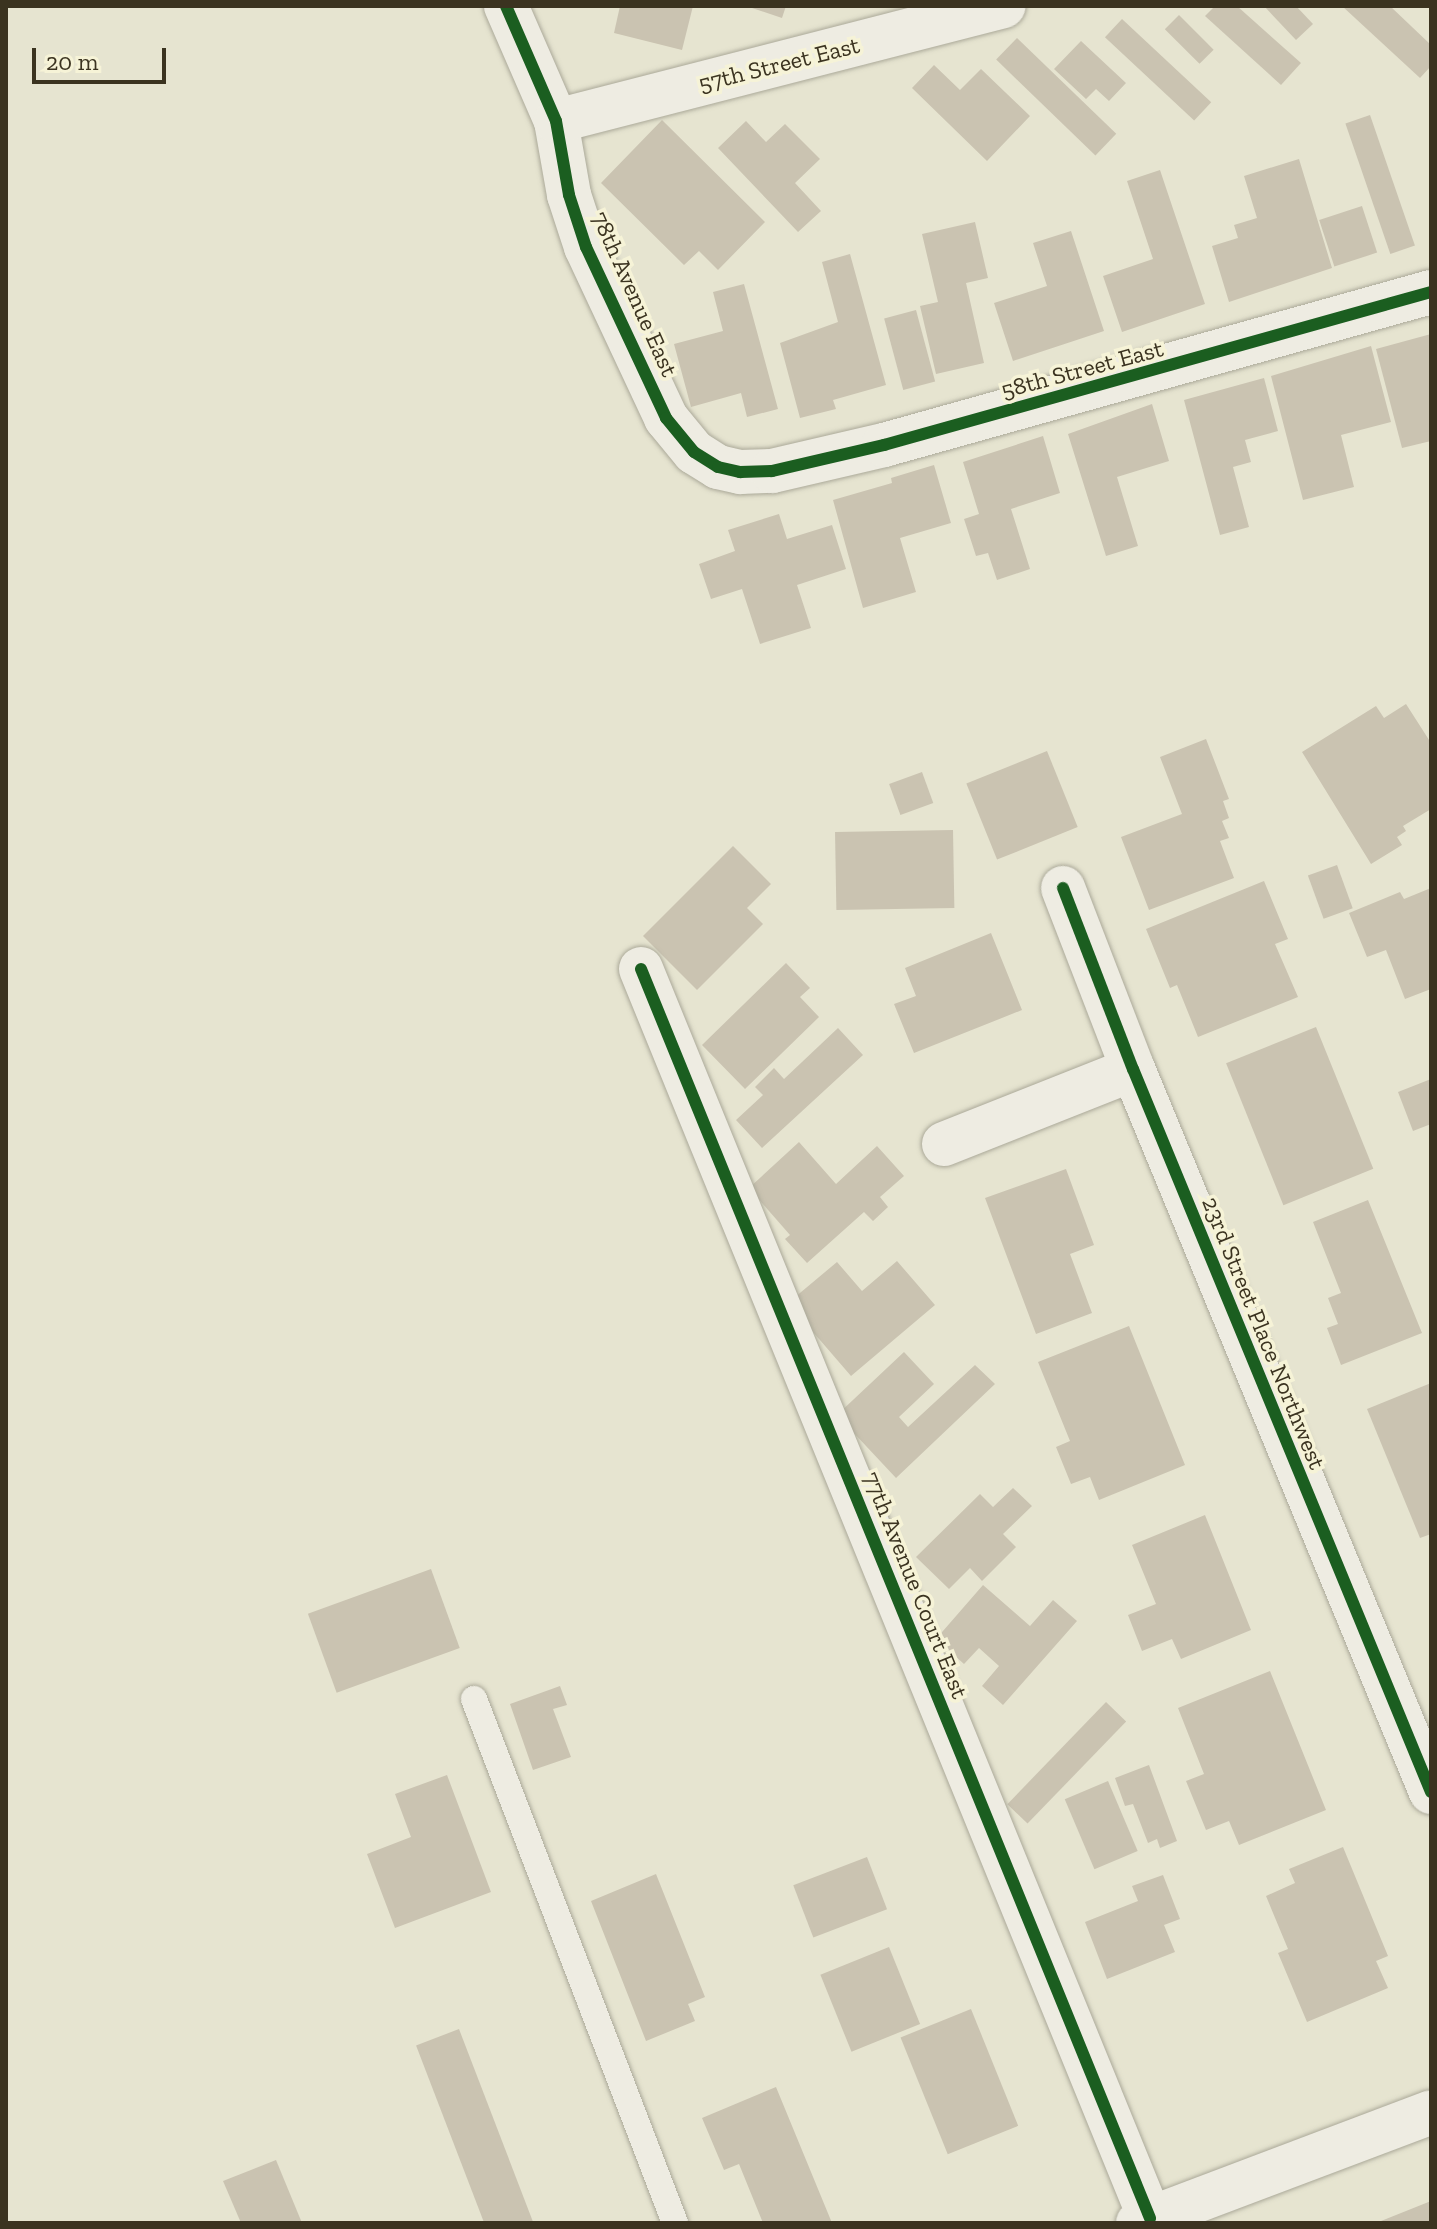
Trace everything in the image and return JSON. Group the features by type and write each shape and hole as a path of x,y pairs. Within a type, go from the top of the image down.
{"street":[{"name":"78th Avenue East","path":"506,6 556,121 569,195 586,247 666,418 694,452 718,467 740,472"},
{"name":"57th Street East","path":"556,121 1003,6"},
{"name":"58th Street East","path":"740,472 772,471 884,445 1431,292"},
{"name":"23rd Street Place Northwest","path":"1063,888 1133,1069 1431,1792"},
{"name":"77th Avenue Court East","path":"641,969 1144,2221"},
{"path":"944,1144 1133,1069"},
{"path":"1144,2221 1431,2112"}],"lane":[{"path":"474,1699 675,2223"}],"building":[{"path":"620,6 693,6 682,50 614,33"},
{"path":"746,6 786,6 782,18"},
{"path":"1215,6 1237,6 1301,63 1281,85 1205,16"},
{"path":"1264,6 1296,6 1313,24 1296,40"},
{"path":"1342,6 1390,6 1431,45 1431,66 1420,78"},
{"path":"1179,15 1214,50 1200,64 1165,29"},
{"path":"1122,19 1211,102 1194,120 1105,37"},
{"path":"1017,38 1116,134 1095,155 996,60"},
{"path":"1081,41 1126,83 1109,101 1096,89 1086,99 1054,69"},
{"path":"934,65 960,90 981,69 1030,116 987,161 912,88"},
{"path":"1370,115 1415,245 1390,254 1345,123"},
{"path":"662,120 765,222 718,270 699,251 684,265 601,183"},
{"path":"746,121 766,142 785,124 820,159 795,183 821,211 798,232 718,148"},
{"path":"1299,159 1332,268 1229,302 1212,246 1238,238 1234,225 1257,218 1244,176"},
{"path":"1160,170 1205,304 1122,332 1103,276 1153,259 1127,181"},
{"path":"1362,206 1377,253 1334,267 1319,220"},
{"path":"975,222 988,278 966,283 984,363 936,374 920,306 938,302 922,234"},
{"path":"1071,231 1104,331 1013,361 994,303 1047,286 1033,243"},
{"path":"850,254 886,385 833,400 836,409 800,418 780,343 838,322 822,262"},
{"path":"744,284 778,409 747,417 741,393 691,407 674,344 723,331 713,292"},
{"path":"916,310 935,381 903,390 884,319"},
{"path":"1431,334 1431,441 1402,448 1376,349"},
{"path":"1371,346 1391,422 1341,435 1354,487 1303,500 1271,376"},
{"path":"1264,378 1278,431 1245,440 1251,462 1233,467 1249,527 1220,535 1184,400"},
{"path":"1152,404 1169,461 1117,477 1138,546 1106,556 1068,434"},
{"path":"1043,436 1060,493 1011,509 1030,569 997,580 988,553 976,556 964,519 979,514 963,462"},
{"path":"934,465 951,523 900,538 916,592 863,608 833,500 892,483 891,478"},
{"path":"779,514 787,539 832,525 846,569 797,585 811,628 760,644 742,589 711,599 699,564 735,551 728,530"},
{"path":"1406,704 1431,743 1431,809 1403,826 1406,831 1397,837 1402,845 1371,864 1302,752 1376,706 1384,718"},
{"path":"1206,739 1229,799 1223,801 1229,818 1222,821 1229,838 1220,841 1234,878 1149,910 1121,837 1182,814 1160,757"},
{"path":"1047,751 1078,827 997,860 966,784"},
{"path":"922,772 933,803 900,815 889,784"},
{"path":"953,830 954,908 836,910 835,832"},
{"path":"733,846 771,884 747,908 763,924 697,990 643,936"},
{"path":"1337,865 1353,908 1324,919 1308,876"},
{"path":"1264,881 1288,939 1275,944 1298,997 1198,1037 1177,985 1170,988 1146,929"},
{"path":"1431,888 1431,989 1405,999 1386,950 1367,957 1349,913 1400,892 1404,899"},
{"path":"991,933 1022,1010 914,1053 894,1004 916,996 905,968"},
{"path":"786,963 810,988 800,997 819,1017 745,1089 702,1045"},
{"path":"1316,1027 1373,1169 1283,1205 1226,1063"},
{"path":"838,1028 863,1055 762,1148 736,1120 763,1095 755,1087 774,1068 784,1079"},
{"path":"1431,1079 1431,1124 1413,1131 1398,1092"},
{"path":"799,1142 836,1184 877,1146 904,1176 880,1197 888,1207 873,1221 864,1212 807,1263 785,1239 790,1235 749,1188"},
{"path":"1066,1169 1094,1245 1070,1254 1092,1313 1036,1334 985,1198"},
{"path":"1368,1200 1422,1333 1341,1365 1327,1328 1338,1324 1328,1298 1341,1293 1313,1222"},
{"path":"897,1261 935,1305 851,1376 788,1303 837,1262 862,1291"},
{"path":"1129,1326 1185,1465 1099,1500 1090,1477 1071,1484 1056,1447 1070,1441 1038,1362"},
{"path":"904,1352 934,1384 899,1417 908,1427 975,1365 995,1384 896,1478 837,1415"},
{"path":"1431,1383 1431,1534 1420,1538 1367,1409"},
{"path":"1013,1488 1032,1506 1003,1534 1016,1547 982,1581 970,1568 949,1589 916,1557 980,1494 993,1507"},
{"path":"1205,1515 1251,1630 1181,1659 1172,1639 1142,1651 1128,1615 1156,1604 1132,1545"},
{"path":"431,1569 460,1648 337,1693 308,1614"},
{"path":"983,1585 1030,1626 1053,1600 1077,1621 1003,1705 982,1686 999,1666 979,1648 964,1664 936,1639"},
{"path":"1270,1671 1326,1810 1239,1845 1229,1821 1206,1830 1186,1781 1204,1774 1178,1708"},
{"path":"560,1686 567,1705 553,1709 571,1757 533,1770 510,1704"},
{"path":"1106,1702 1126,1721 1028,1824 1007,1804"},
{"path":"1149,1765 1177,1841 1160,1848 1157,1839 1148,1843 1133,1804 1125,1806 1115,1778"},
{"path":"447,1775 491,1892 395,1928 367,1854 411,1837 395,1794"},
{"path":"1108,1781 1138,1851 1094,1869 1065,1799"},
{"path":"1343,1847 1388,1956 1376,1961 1388,1988 1307,2022 1278,1953 1288,1949 1266,1896 1295,1883 1289,1869"},
{"path":"867,1857 887,1909 813,1938 793,1885"},
{"path":"656,1874 705,1997 688,2004 695,2021 646,2041 591,1901"},
{"path":"1163,1875 1180,1919 1164,1925 1175,1952 1107,1979 1085,1922 1138,1901 1132,1886"},
{"path":"889,1947 920,2024 851,2052 820,1975"},
{"path":"971,2009 1018,2126 948,2154 901,2037"},
{"path":"459,2029 533,2223 484,2223 416,2045"},
{"path":"776,2087 832,2223 763,2223 739,2164 724,2170 702,2118"},
{"path":"276,2160 302,2223 241,2223 223,2181"},
{"path":"1431,2201 1431,2223 1376,2223"}],"cycle path":[{"path":"506,6 556,121 569,195 586,247 666,418 694,452 718,467 740,472 772,471 884,445 1431,292"},
{"path":"1063,888 1133,1069 1431,1792"},
{"path":"641,969 1150,2218"}]}
